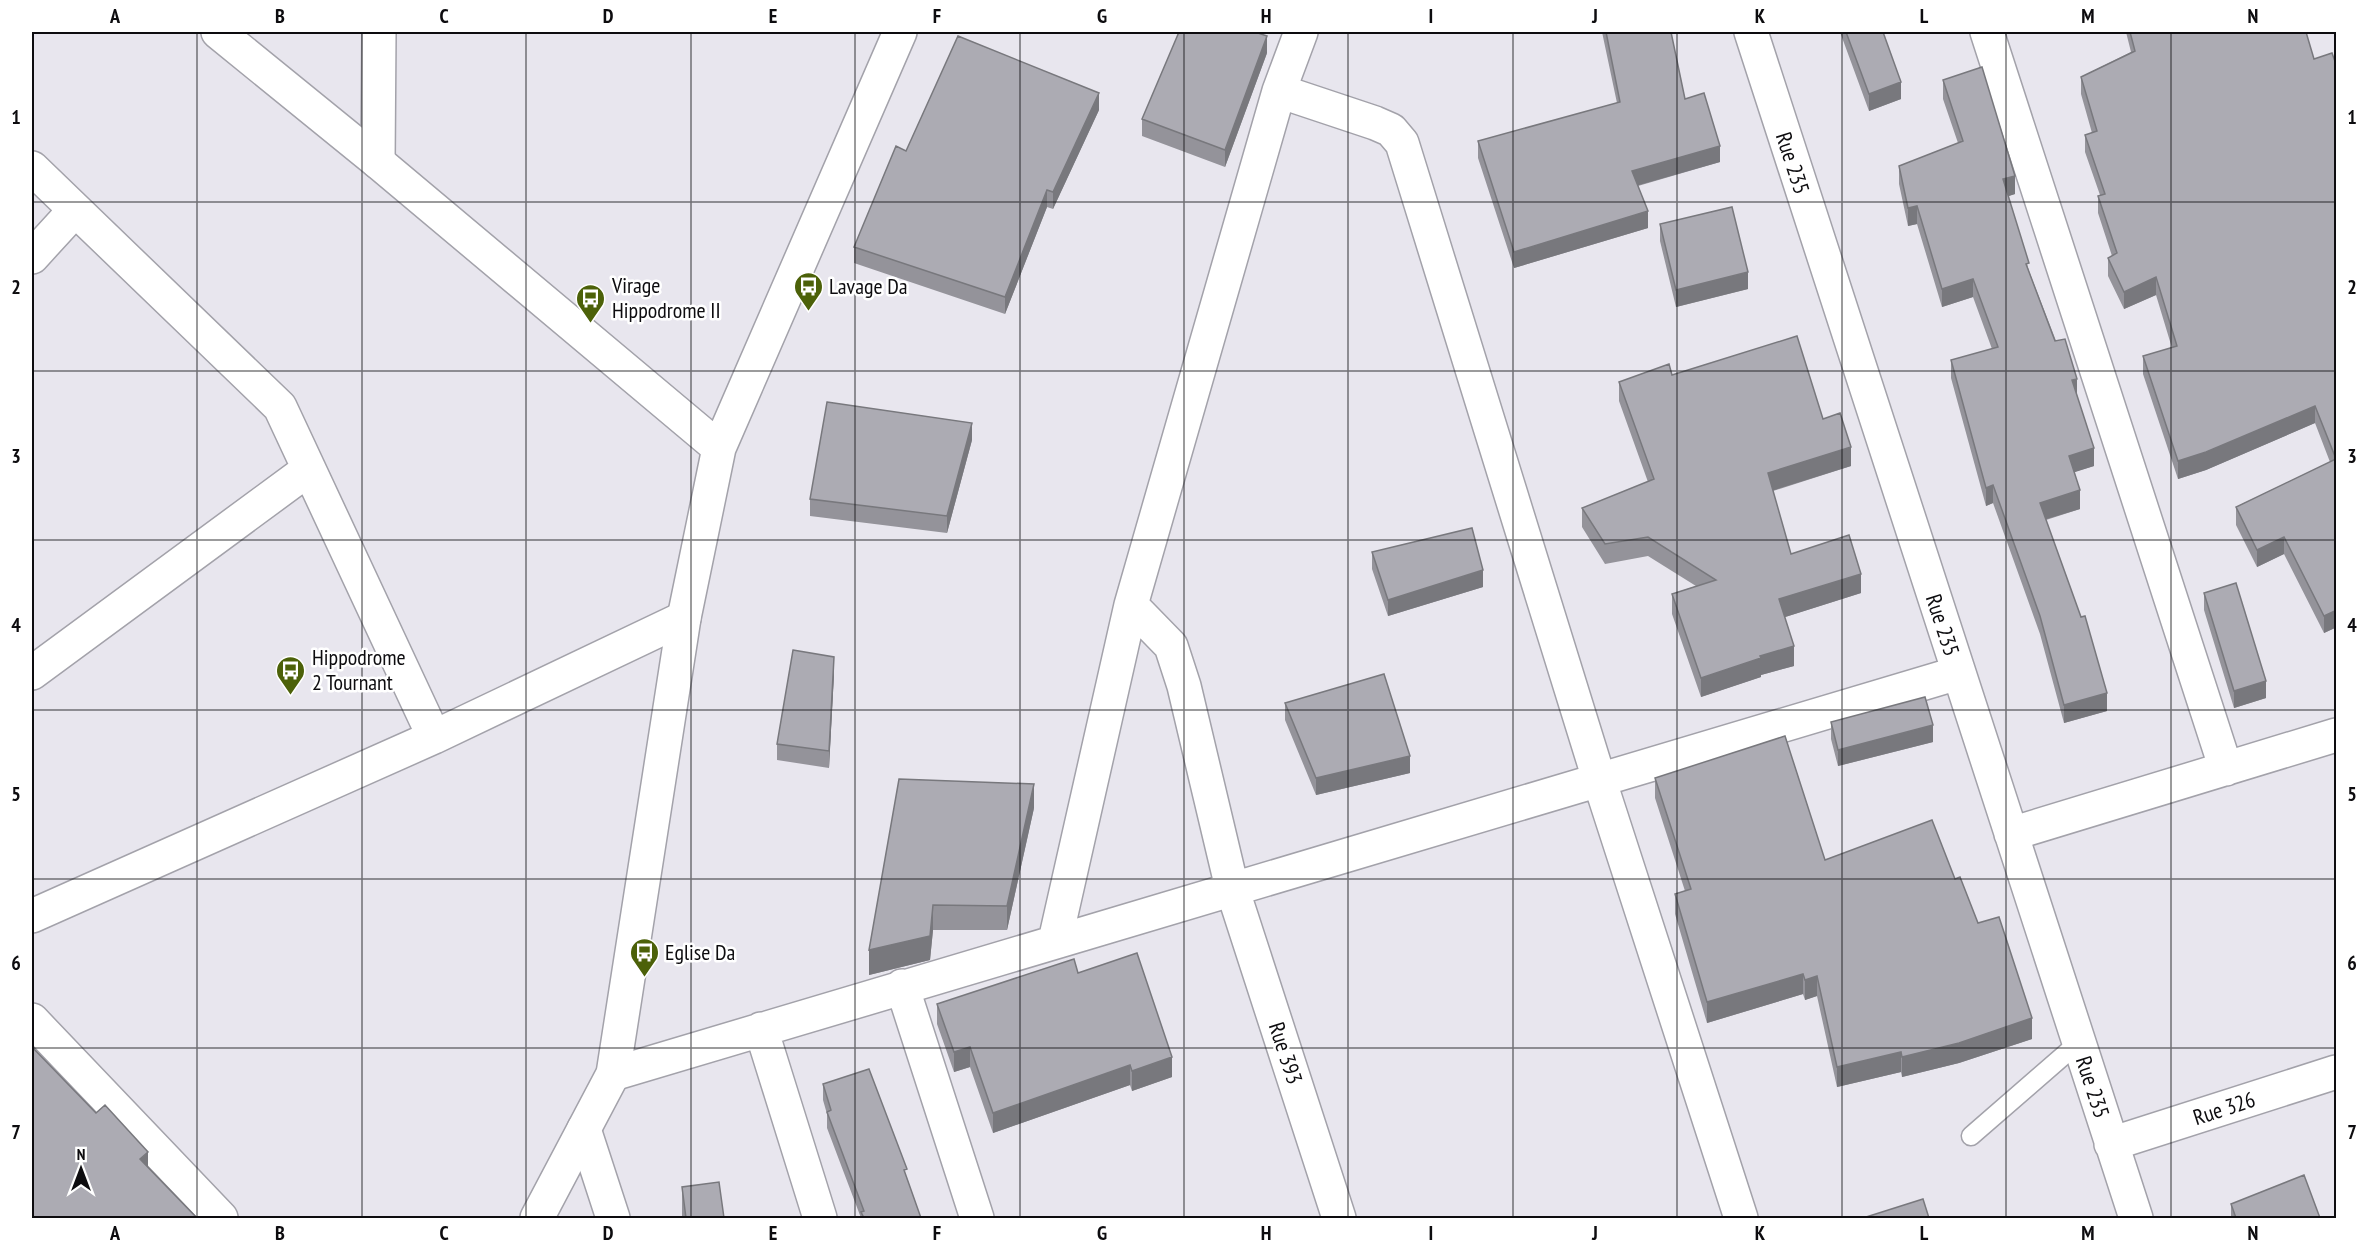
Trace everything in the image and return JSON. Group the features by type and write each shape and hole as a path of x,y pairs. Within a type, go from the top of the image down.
{"street":[{"path":"218,32 378,162 719,448"},
{"path":"378,162 379,32"},
{"path":"537,1218 613,1074 684,618 719,448 900,32"},
{"path":"1055,941 1131,605 1279,91 1301,32"},
{"name":"Rue 235","path":"1751,32 2136,1218"},
{"path":"1987,32 2226,769"},
{"path":"1279,91 1392,130 1402,143 1599,779 1741,1218"},
{"path":"32,168 280,407 434,737"},
{"path":"32,257 75,210"},
{"path":"32,673 309,469"},
{"name":"Rue 393","path":"1131,605 1171,646 1184,686 1232,888 1340,1218"},
{"path":"32,916 434,737 684,618"},
{"path":"613,1074 902,986 1959,673"},
{"path":"2011,834 2337,735"},
{"path":"902,986 977,1218"},
{"path":"32,1020 221,1218"},
{"path":"761,1029 820,1218"},
{"name":"Rue 326","path":"2111,1144 2337,1072"},
{"path":"584,1129 613,1218"}],"lane":[{"path":"1971,1136 2078,1043"}],"building":[{"path":"1179,32 1255,32 1267,36 1225,150 1142,119"},
{"path":"1606,32 1671,32 1685,99 1704,93 1720,146 1632,171 1648,211 1514,252 1478,141 1620,102"},
{"path":"1846,32 1883,32 1901,82 1869,94"},
{"path":"2130,32 2306,32 2314,59 2332,53 2337,67 2337,610 2324,616 2284,537 2257,550 2236,507 2336,459 2315,406 2206,452 2178,461 2143,356 2177,346 2156,277 2124,292 2108,258 2117,253 2098,196 2105,194 2085,135 2097,131 2081,77 2135,51"},
{"path":"958,36 1099,93 1053,192 1047,190 1005,297 854,247 896,146 906,151"},
{"path":"1982,67 2015,176 2003,179 2029,263 2026,264 2055,341 2065,339 2077,379 2072,380 2094,448 2069,456 2080,490 2040,503 2081,617 2085,616 2107,693 2064,705 2040,616 1993,485 1986,488 1951,360 1998,347 1973,279 1942,289 1917,206 1908,208 1899,166 1963,141 1943,80"},
{"path":"1732,207 1748,272 1676,290 1660,224"},
{"path":"1797,336 1823,419 1840,413 1851,447 1768,473 1791,554 1849,535 1861,574 1779,599 1794,646 1701,678 1672,594 1716,580 1648,537 1605,544 1582,508 1654,479 1619,382 1669,364 1672,375"},
{"path":"827,402 972,423 947,516 810,499"},
{"path":"1472,528 1483,570 1388,600 1372,552"},
{"path":"2236,583 2266,681 2234,691 2204,593"},
{"path":"793,650 834,657 829,751 777,744"},
{"path":"1384,674 1410,756 1316,778 1285,703"},
{"path":"1925,697 1933,725 1838,750 1831,722"},
{"path":"1785,736 1825,860 1932,820 1955,879 1960,877 1978,923 1999,917 2032,1018 1959,1043 1902,1057 1901,1052 1837,1067 1817,976 1805,980 1803,974 1707,1002 1675,894 1691,889 1655,778"},
{"path":"899,779 1034,784 1007,906 933,905 930,936 869,950"},
{"path":"1137,953 1172,1057 1132,1071 1130,1065 993,1113 970,1047 954,1052 937,1004 1074,959 1078,973"},
{"path":"32,1047 96,1113 105,1105 148,1152 140,1159 197,1218 32,1218"},
{"path":"869,1069 907,1169 904,1170 921,1218 864,1218 861,1212 864,1211 827,1112 831,1110 823,1084"},
{"path":"2304,1175 2320,1218 2236,1218 2231,1204"},
{"path":"719,1182 724,1218 686,1218 682,1187"},
{"path":"1923,1199 1929,1218 1863,1218"}],"place":[{"name":"Lavage Da","path":"808,312"},
{"name":"Virage Hippodrome II","path":"591,324"},
{"name":"Hippodrome 2 Tournant","path":"291,696"},
{"name":"Eglise Da","path":"644,978"}]}
